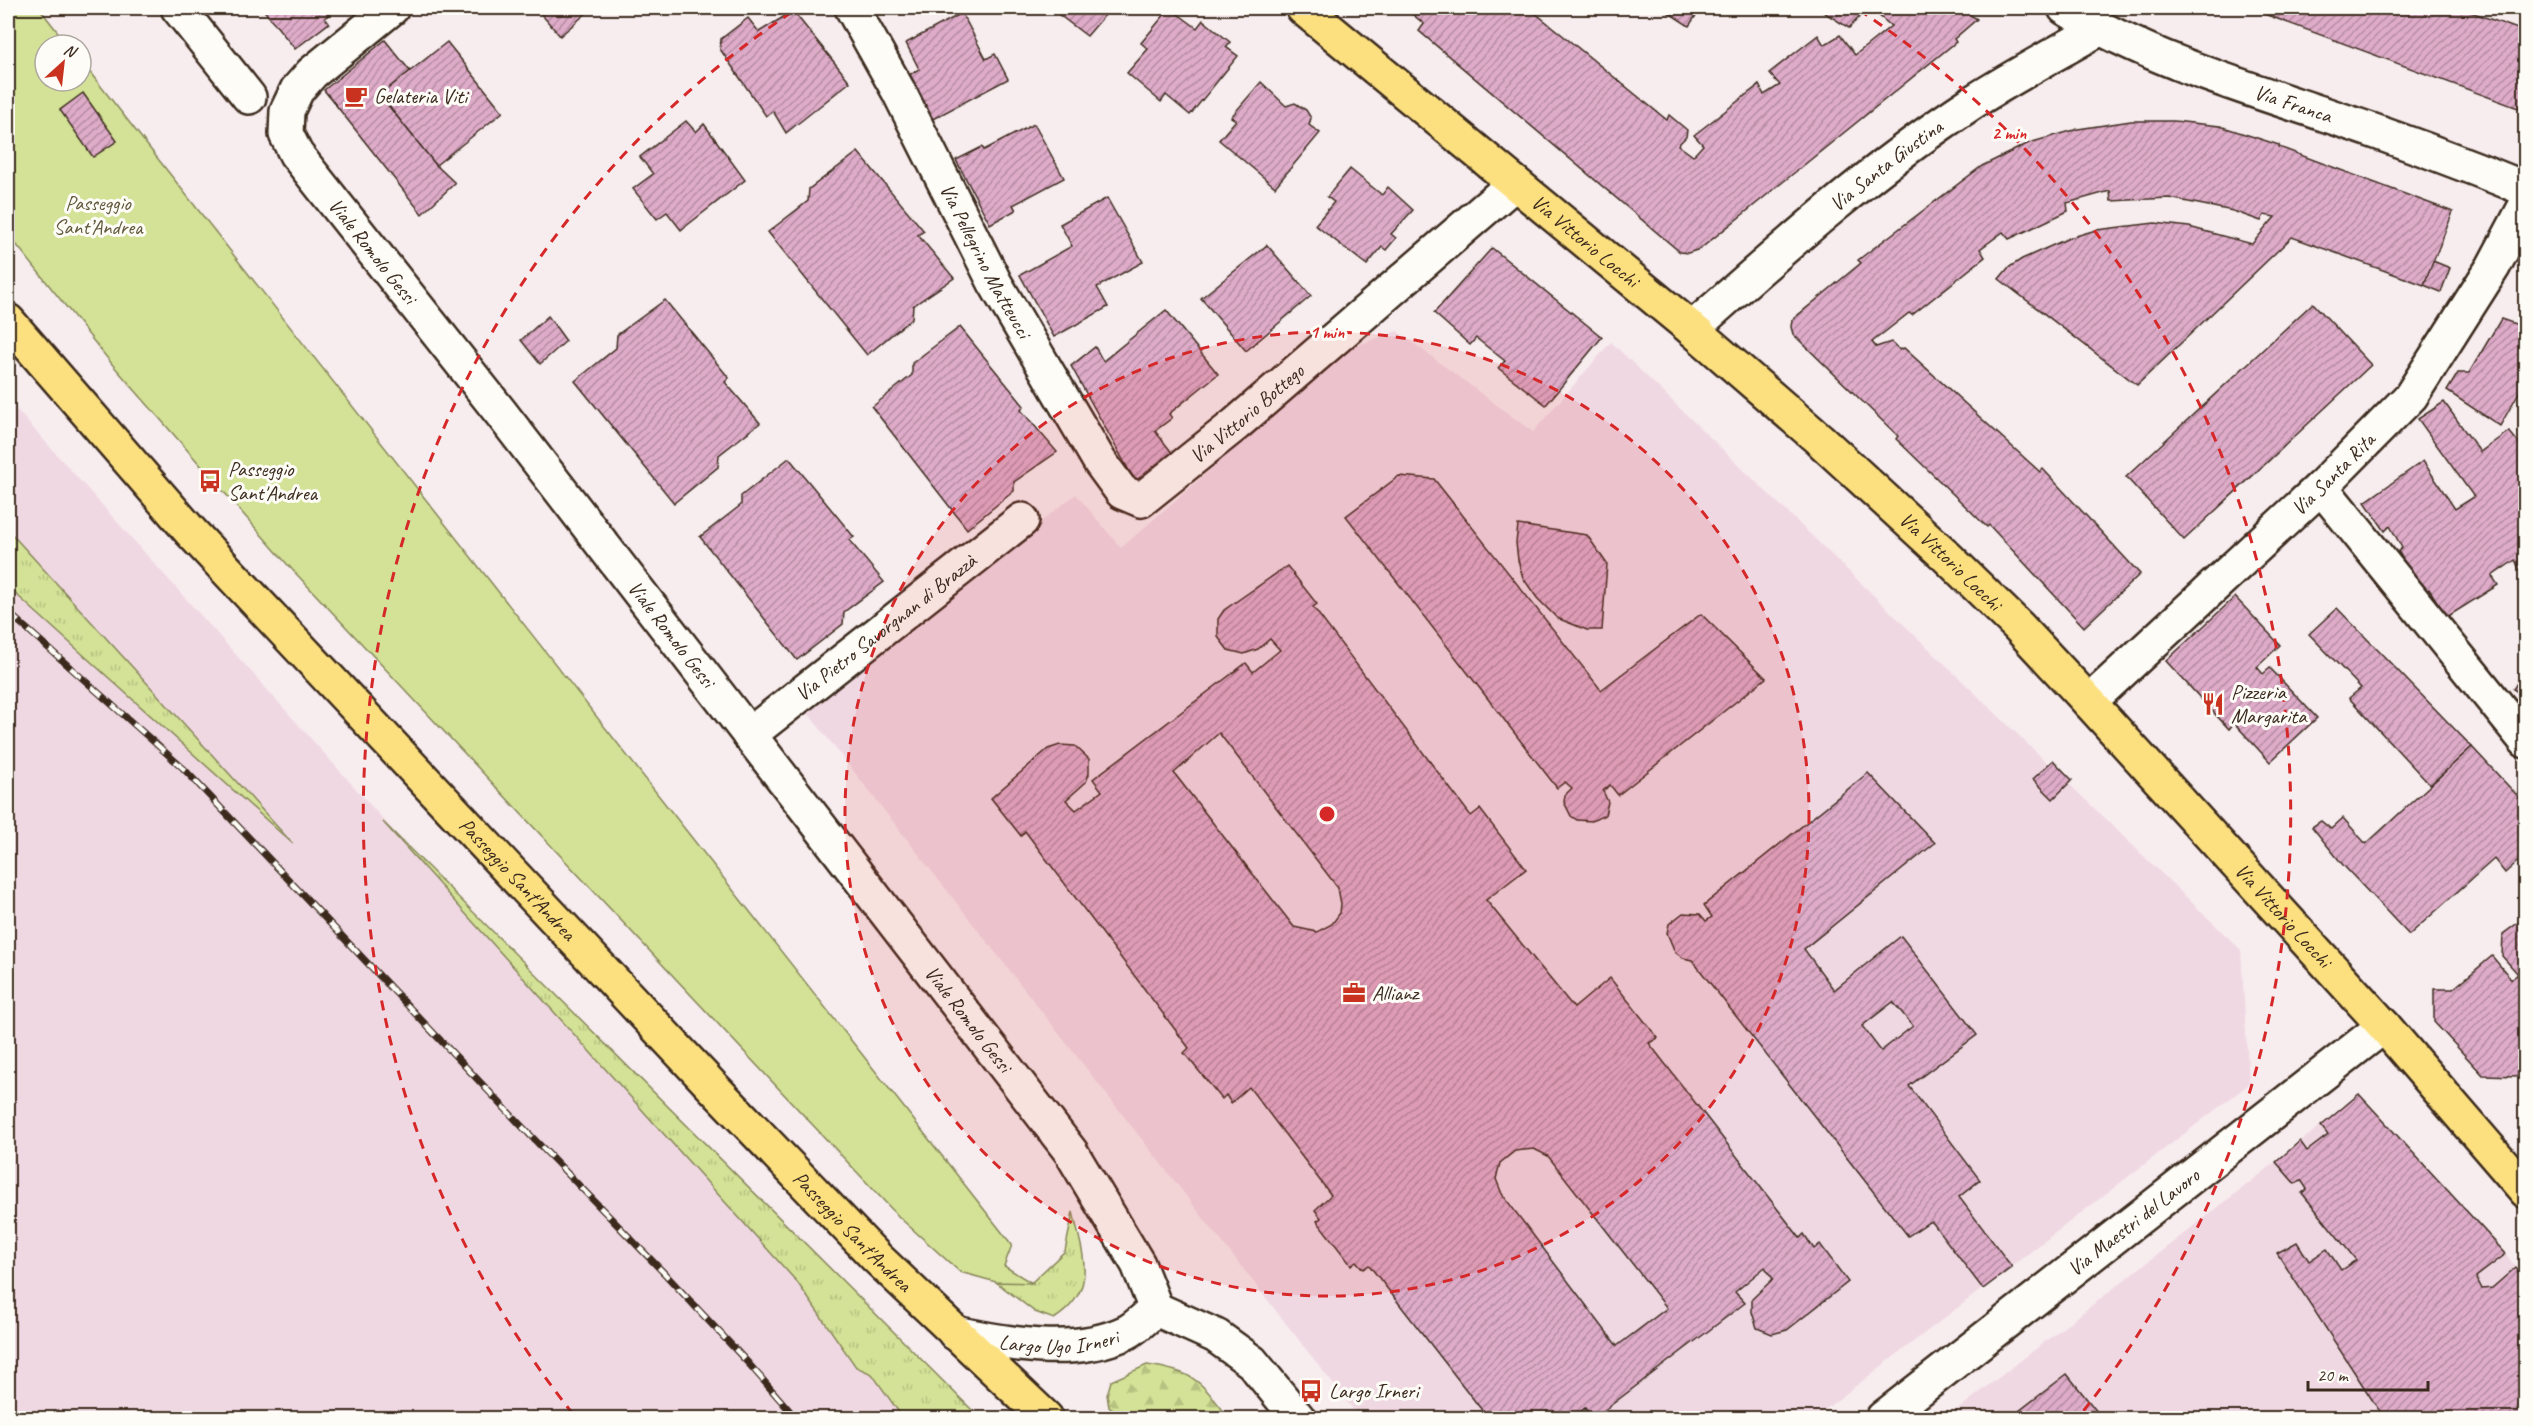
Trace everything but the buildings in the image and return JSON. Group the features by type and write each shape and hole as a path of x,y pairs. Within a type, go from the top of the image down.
{"main road":[{"name":"Via Vittorio Locchi","path":"1303,8 1692,329 1819,439 1944,554 2018,626 2089,702 2384,1026 2526,1191"},
{"name":"Passeggio Sant'Andrea","path":"8,321 190,531 712,1086 877,1258 1046,1419"}],"street":[{"path":"178,8 249,97"},
{"name":"Viale Romolo Gessi","path":"392,8 312,73 297,90 288,111 286,134 296,154 501,413 1071,1152 1138,1263 1156,1309"},
{"name":"Via Pellegrino Matteucci","path":"852,8 899,92 995,283 1100,462 1122,492 1141,500"},
{"name":"Via Franca","path":"2065,8 2099,29 2224,81 2395,138 2526,189"},
{"name":"Via Santa Giustina","path":"1692,329 1792,240 1896,157 1973,102 2099,29"},
{"name":"Via Vittorio Bottego","path":"1141,500 1236,423 1515,183"},
{"name":"Via Santa Rita","path":"2089,702 2322,487 2411,396 2493,267 2526,204"},
{"path":"2322,487 2526,741"},
{"name":"Via Pietro Savorgnan di Brazzà","path":"749,735 1022,520"},
{"name":"Via Maestri del Lavoro","path":"1883,1419 2384,1026"},
{"path":"1156,1309 1216,1336 1252,1362 1298,1419"},
{"name":"Largo Ugo Irneri","path":"955,1333 1001,1343 1051,1346 1090,1343 1128,1331 1156,1309"}],"shaded area":[{"path":"1397,331 1533,432 1611,342 2241,950 2249,1084 1814,1418 1360,1418 804,708 1076,494 1121,548 1348,349"},
{"path":"8,400 797,1282 856,1367 871,1374 903,1418 8,1418"},
{"path":"2359,1094 2506,1254 2525,1281 2525,1418 1947,1418 2276,1162"}],"green space":[{"name":"Passeggio Sant’Andrea","path":"8,8 39,8 59,33 33,33 33,93 93,93 93,76 1012,1245 1004,1266 1032,1283 996,1282 960,1272 900,1218 287,564 112,364 8,234"},
{"path":"8,530 293,844 8,587"},
{"path":"383,822 980,1418 903,1418 872,1374 856,1367 797,1282"},
{"path":"1073,1212 1083,1258 1082,1284 1068,1308 1054,1319 1035,1312 996,1282 1032,1282 1065,1251"},
{"path":"1147,1365 1176,1371 1195,1380 1211,1395 1229,1418 1122,1418 1109,1407 1107,1395 1111,1381"}],"railway":[{"path":"8,612 183,768 531,1136 665,1274 796,1418"}],"place":[{"name":"Gelateria Viti","path":"356,96"},
{"name":"Passeggio Sant'Andrea","path":"210,481"},
{"name":"Pizzeria Margarita","path":"2213,704"},
{"name":"Allianz","path":"1354,993"},
{"name":"Largo Irneri","path":"1311,1391"}]}
